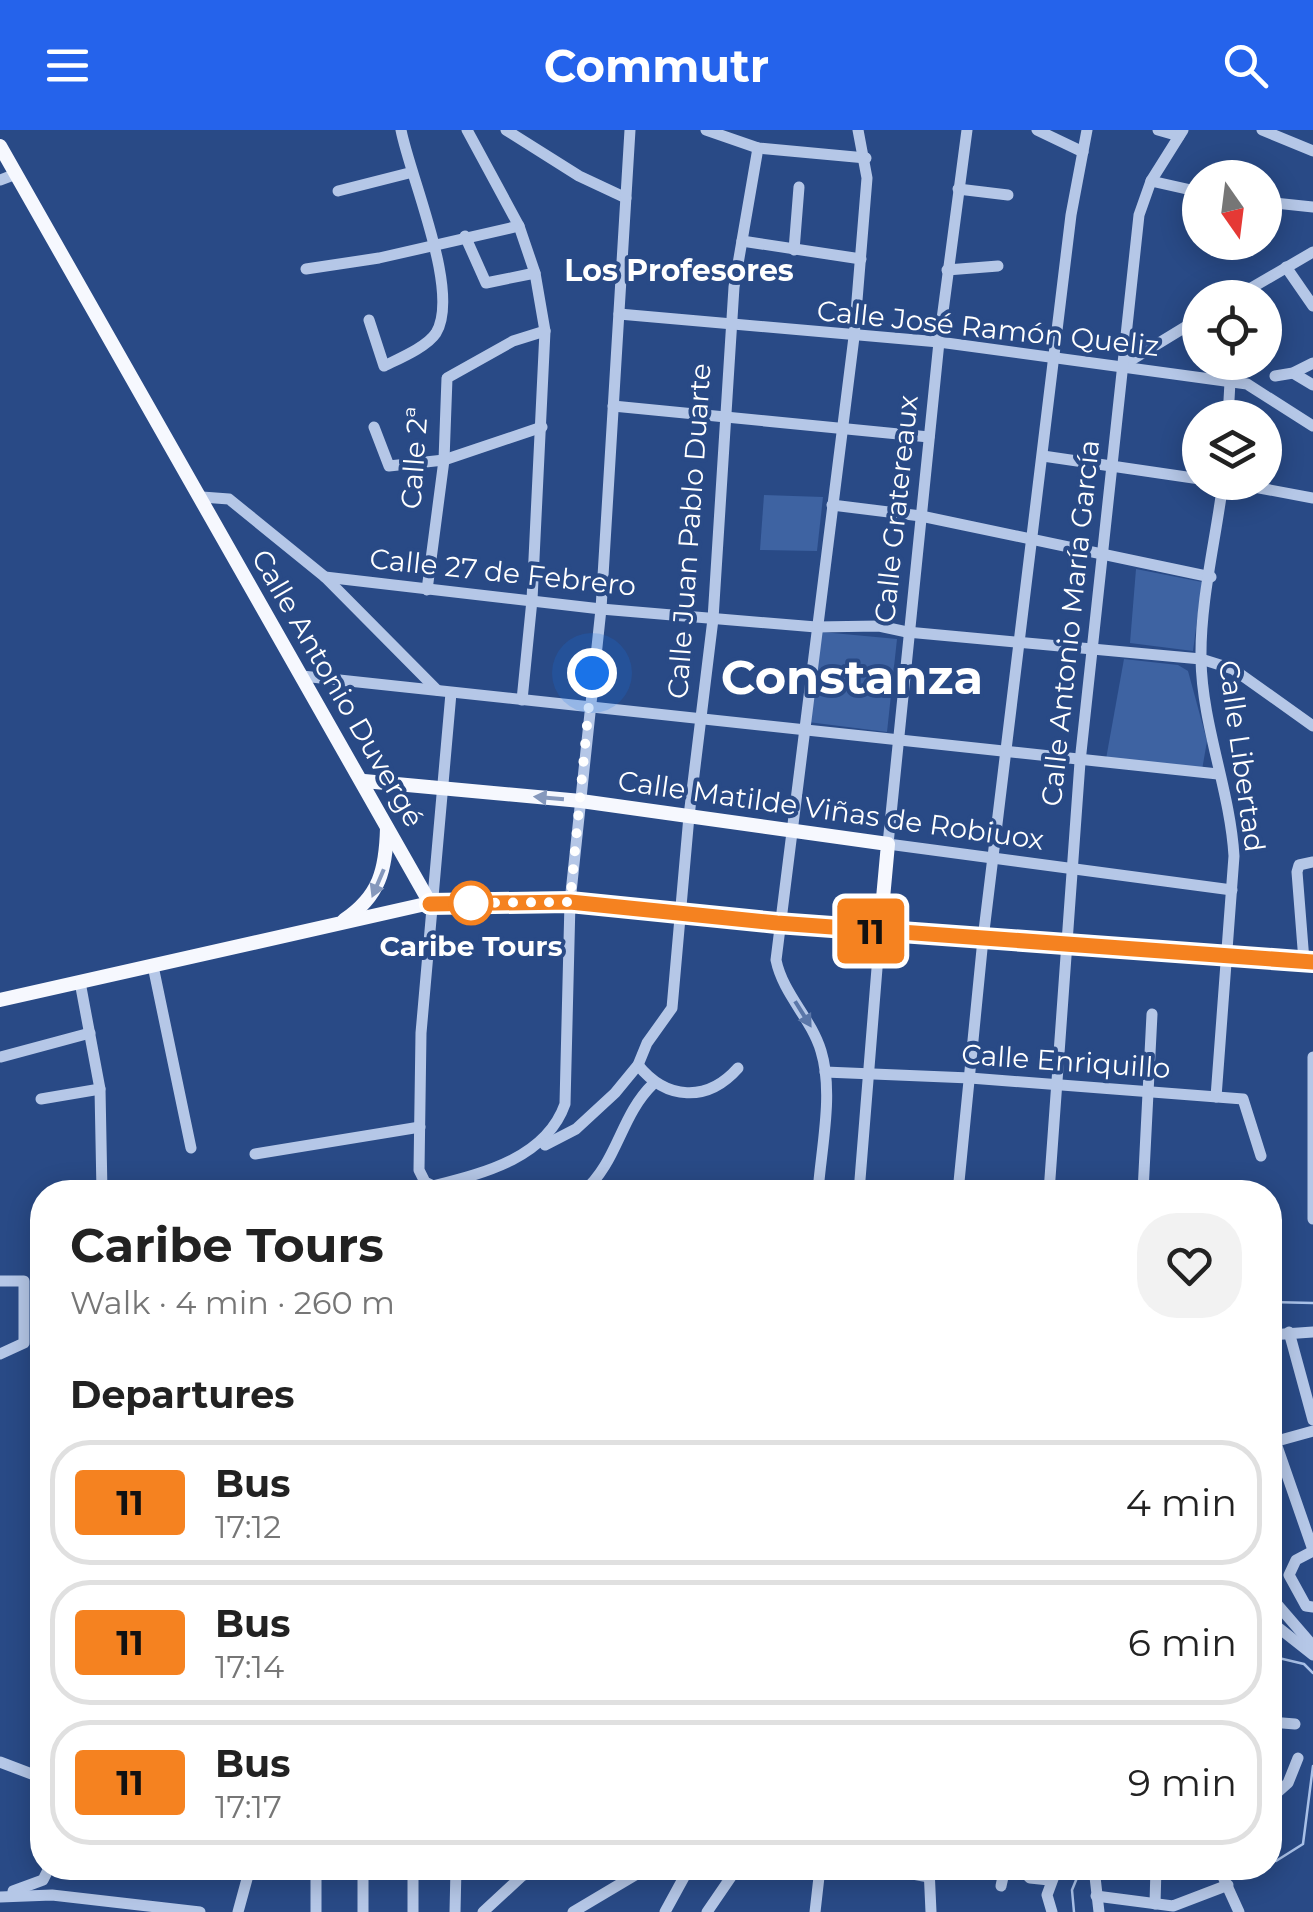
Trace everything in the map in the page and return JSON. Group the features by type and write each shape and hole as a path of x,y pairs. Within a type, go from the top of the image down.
{"main road":[{"name":"Calle Antonio Duvergé","path":"0,146 364,781 430,904"},
{"name":"Calle Matilde Viñas de Robiuox","path":"364,781 581,801 888,844"},
{"path":"335,926 373,897 386,862 387,823"},
{"name":"Calle Gratereaux","path":"880,931 888,844"},
{"path":"0,1000 430,904 570,902 680,910 777,923 1228,959 1309,961"}],"street":[{"path":"369,320 384,366 435,334 442,302 435,243 409,173 401,130"},
{"path":"466,130 519,226 535,273 545,331 532,600 522,700"},
{"path":"506,130 579,176 626,198"},
{"path":"528,1153 551,1133 562,1113 570,902 601,609 630,130"},
{"path":"706,130 758,148 866,158"},
{"path":"819,1180 825,1072 811,1027 778,974 777,923 854,337 866,158 858,130"},
{"name":"Calle Gratereaux","path":"888,844 939,342 967,130"},
{"path":"1038,130 1083,152"},
{"path":"959,1180 992,859 1054,356 1087,130"},
{"path":"1158,130 1181,133"},
{"path":"1262,130 1313,151"},
{"name":"Calle Antonio María García","path":"1050,1180 1070,868 1140,216 1150,181 1181,133"},
{"name":"Calle Juan Pablo Duarte","path":"457,1180 528,1153 576,1129 638,1065 647,1043 672,1008 689,816 713,619 730,325 758,148"},
{"path":"338,191 409,173"},
{"path":"0,180 16,174"},
{"path":"1150,181 1182,188"},
{"path":"794,250 799,187"},
{"path":"958,189 1008,195"},
{"path":"1282,204 1313,207"},
{"path":"306,269 519,226"},
{"path":"465,236 486,283 535,273"},
{"path":"742,241 861,259"},
{"path":"1264,280 1313,252"},
{"path":"947,270 998,266"},
{"path":"1286,267 1313,306"},
{"name":"Calle José Ramón Queliz","path":"620,314 939,342 1247,384 1313,426"},
{"path":"1123,365 1182,329"},
{"name":"Calle 2ª","path":"427,590 444,460 447,378 513,342 545,331"},
{"path":"1282,375 1313,362"},
{"path":"1293,373 1313,385"},
{"path":"1229,400 1230,382"},
{"path":"614,406 929,437"},
{"path":"374,427 386,466 444,460 542,426"},
{"path":"1043,456 1182,477"},
{"path":"1282,492 1313,498"},
{"path":"202,497 229,499 325,578 444,691 420,1127 254,1154"},
{"name":"Calle Libertad","path":"1216,1097 1228,959 1232,823 1218,774 1201,659 1222,500"},
{"path":"832,505 922,516 1211,577"},
{"name":"Calle 27 de Febrero","path":"325,578 601,609 816,627 878,626 907,632 1201,659 1233,669 1313,726"},
{"path":"302,676 1218,774"},
{"name":"Calle Matilde Viñas de Robiuox","path":"888,844 1232,890"},
{"path":"1309,961 1299,866 1313,862"},
{"name":"Calle Gratereaux","path":"860,1180 880,931"},
{"path":"153,966 190,1148"},
{"path":"80,982 100,1089 102,1180"},
{"path":"1144,1180 1152,1014"},
{"path":"1,1058 90,1032"},
{"path":"1313,1057 1313,1219"},
{"path":"638,1065 654,1084 670,1092 706,1092 738,1068"},
{"name":"Calle Enriquillo","path":"825,1072 970,1078 1216,1097"},
{"path":"598,1180 627,1116 654,1084"},
{"path":"41,1099 100,1089"},
{"path":"1216,1097 1243,1099 1261,1156"},
{"name":"Calle Juan Pablo Duarte","path":"420,1127 420,1170 424,1180"},
{"path":"0,1281 24,1281 24,1343 0,1354"},
{"path":"1290,1332 1307,1374 1313,1420"},
{"path":"1282,1333 1313,1332"},
{"path":"1282,1440 1313,1431"},
{"path":"1282,1469 1313,1550 1296,1560 1288,1575 1297,1594 1313,1607"},
{"path":"1282,1610 1313,1646"},
{"path":"1282,1630 1313,1655"},
{"path":"1282,1723 1295,1724"},
{"path":"1282,1788 1298,1758"},
{"path":"0,1762 30,1773"},
{"path":"0,1896 43,1880"},
{"path":"238,1912 247,1880"},
{"path":"316,1880 316,1912"},
{"path":"363,1880 364,1912"},
{"path":"412,1912 413,1880"},
{"path":"455,1912 456,1880"},
{"path":"484,1912 501,1906 519,1880"},
{"path":"573,1912 627,1880"},
{"path":"665,1912 685,1880"},
{"path":"707,1912 728,1880"},
{"path":"814,1912 818,1880"},
{"path":"929,1880 931,1912"},
{"path":"1001,1886 1002,1880"},
{"path":"1049,1880 1046,1895 1052,1912"},
{"path":"1095,1880 1099,1912"},
{"path":"1154,1904 1155,1880"},
{"path":"1225,1880 1239,1912"},
{"path":"1096,1896 1179,1905 1228,1885"},
{"path":"0,1896 52,1895 200,1912"}],"shaded area":[{"path":"764,495 823,497 817,551 760,550"},
{"path":"1136,569 1202,582 1193,651 1130,643"},
{"path":"822,632 897,639 887,732 808,722"},
{"path":"1124,659 1178,665 1188,671 1207,741 1202,770 1106,759"}],"waterway":[{"path":"1282,1302 1313,1303"},
{"path":"1282,1659 1304,1664 1313,1673"},
{"path":"1282,1857 1303,1844 1313,1766"},
{"path":"1074,1912 1072,1890 1076,1880"}],"bus line":[{"name":"11","path":"430,904 570,902 680,910 777,923 1228,959 1313,962"}],"place":[{"name":"Caribe Tours","path":"471,903"}],"district":[{"name":"Los Profesores","path":"679,270"},
{"name":"Constanza","path":"852,677"}],"route":[{"path":"471,903 465,903 570,902 592,673"}]}
